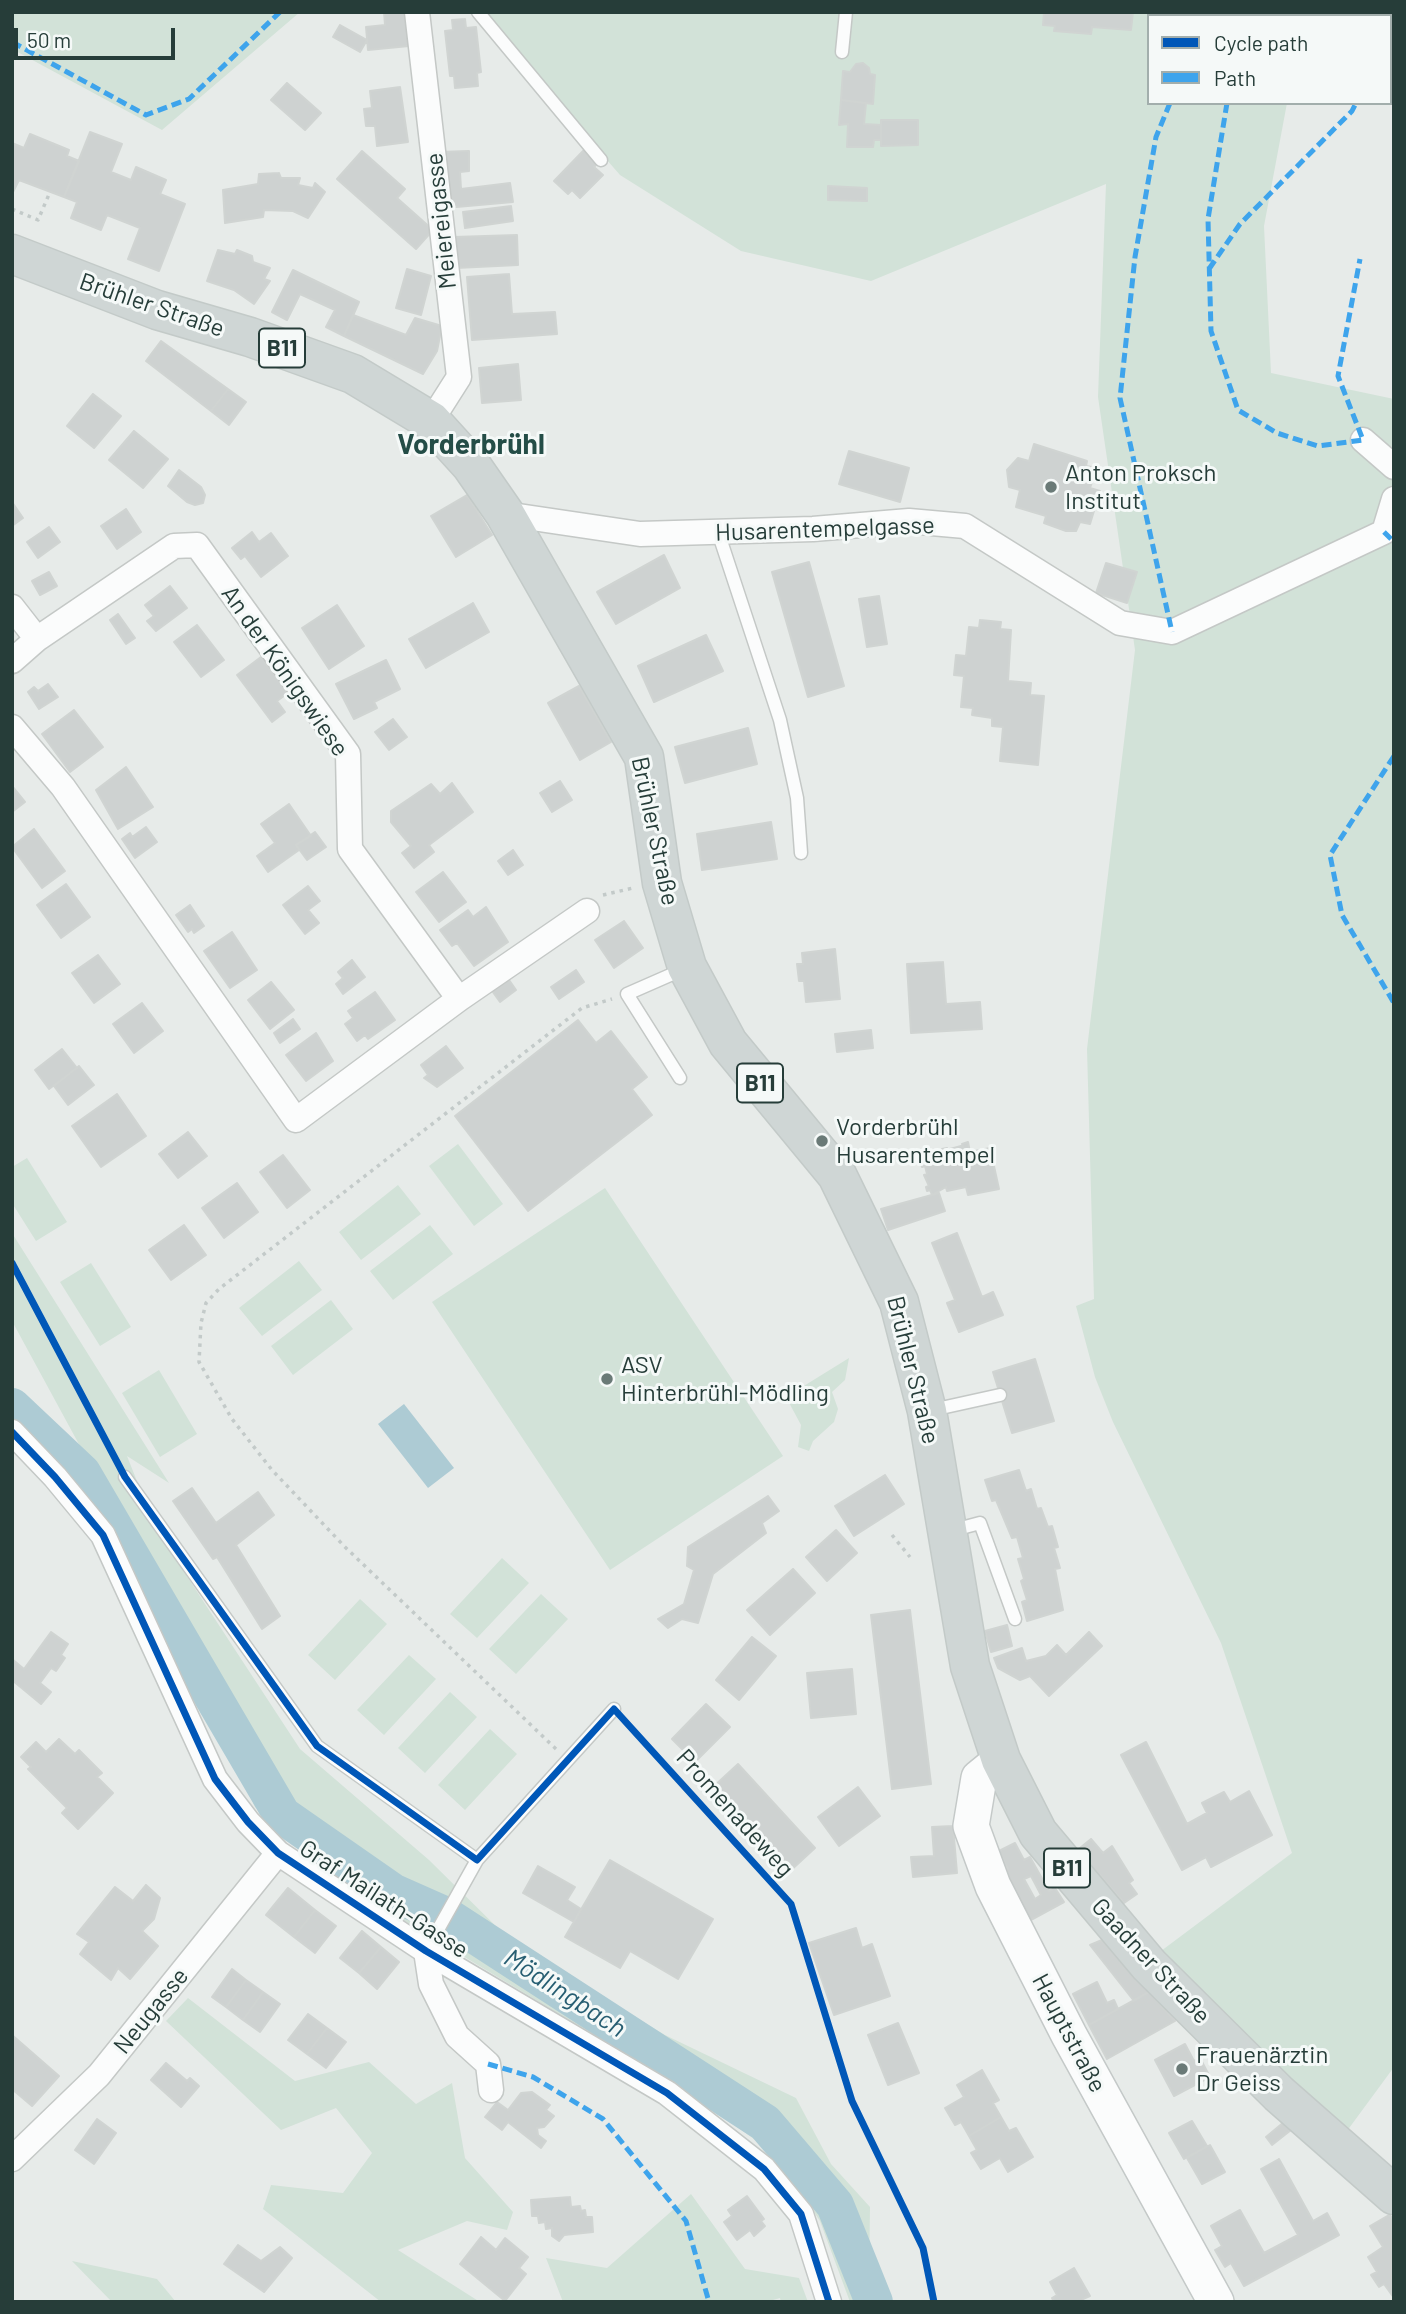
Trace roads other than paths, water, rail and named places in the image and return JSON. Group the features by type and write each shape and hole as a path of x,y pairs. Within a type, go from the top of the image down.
{"main road":[{"name":"Brühler Straße","path":"12,254 157,310 250,337 353,374 431,421 471,466 505,514 644,757 662,883 687,967 728,1043 837,1175 899,1302 927,1410 970,1666 1000,1760"},
{"name":"Gaadner Straße","path":"1000,1760 1038,1833 1149,1965 1279,2094 1394,2195"}],"street":[{"name":"Meiereigasse","path":"418,12 458,377 431,421"},
{"path":"1363,440 1394,467"},
{"name":"Husarentempelgasse","path":"505,514 640,534 813,529 909,521 965,526 1120,622 1172,632 1384,532 1394,499"},
{"name":"An der Königswiese","path":"12,661 37,639 174,546 197,545 348,754 350,849 459,999"},
{"path":"12,607 37,639"},
{"path":"12,727 63,787 296,1120 459,999 587,911"},
{"name":"Graf Mailath-Gasse","path":"12,1432 55,1477 103,1535 215,1779 248,1822 278,1853 667,2093 764,2169 802,2214 829,2302"},
{"name":"Hauptstraße","path":"1000,1760 979,1778 971,1826 993,1886 1069,2035 1216,2302"},
{"name":"Neugasse","path":"12,2159 99,2075 278,1853"},
{"path":"428,1946 431,1984 457,2036 488,2064 491,2090"}],"lane":[{"path":"478,12 601,160"},
{"path":"842,52 846,12"},
{"path":"718,532 780,720 797,798 801,853"},
{"path":"680,1078 628,994 687,967"},
{"path":"927,1410 1000,1395"},
{"path":"125,1476 317,1746 477,1860"},
{"path":"946,1532 980,1523 1015,1619"},
{"path":"428,1946 477,1860 614,1709"}],"water":[{"path":"404,1404 454,1468 428,1488 378,1424"}],"waterway":[{"name":"Mödlingbach","path":"12,1407 82,1473 282,1815 394,1893 446,1916 765,2123 835,2205 874,2302"}],"place":[{"name":"Anton Proksch Institut","path":"1051,487"},
{"name":"Vorderbrühl Husarentempel","path":"822,1141"},
{"name":"ASV Hinterbrühl-Mödling","path":"607,1379"},
{"name":"Frauenärztin Dr Geiss","path":"1182,2069"}],"district":[{"name":"Vorderbrühl","path":"471,445"}]}
